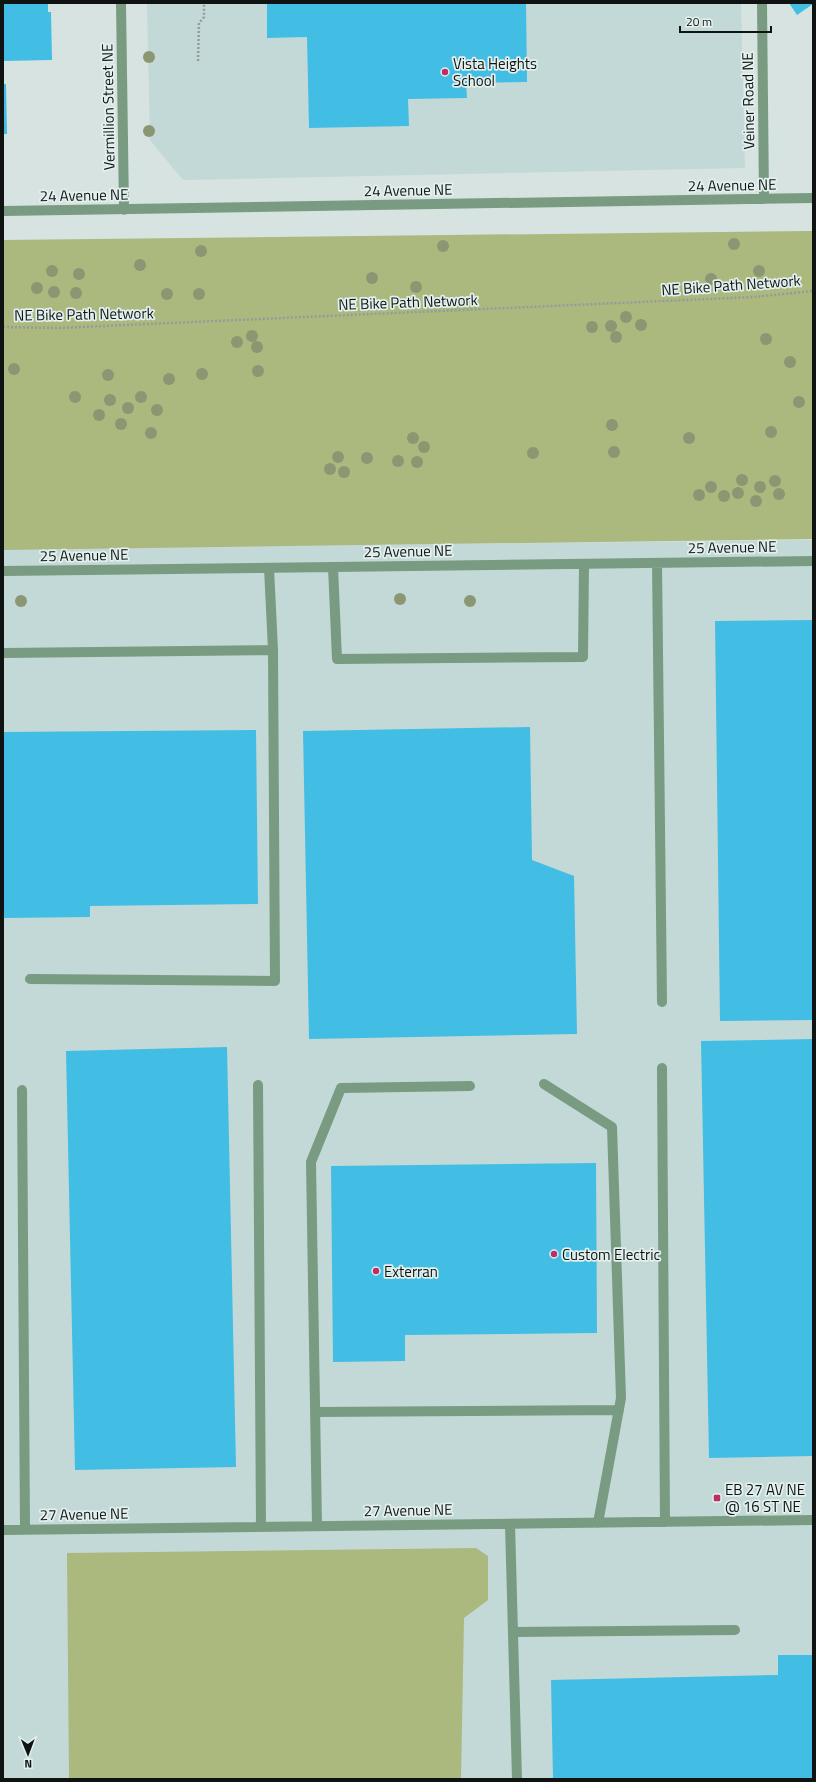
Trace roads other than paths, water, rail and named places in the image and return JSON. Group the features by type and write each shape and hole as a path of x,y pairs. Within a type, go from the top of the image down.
{"street":[{"name":"Vermillion Street NE","path":"121,3 124,210"},
{"name":"Veiner Road NE","path":"762,3 764,199"},
{"name":"24 Avenue NE","path":"3,211 813,198"},
{"name":"25 Avenue NE","path":"3,571 813,561"},
{"path":"657,563 662,1002"},
{"path":"333,567 337,659 583,657 584,564"},
{"path":"30,979 276,981 273,650 269,568"},
{"path":"3,653 273,650"},
{"path":"662,1068 665,1522"},
{"path":"544,1084 612,1127 621,1398 598,1523"},
{"path":"258,1085 261,1527"},
{"path":"317,1526 311,1162 340,1088 470,1086"},
{"path":"22,1090 25,1529"},
{"path":"315,1412 619,1410"},
{"name":"27 Avenue NE","path":"3,1530 813,1520"},
{"path":"510,1524 517,1779"},
{"path":"513,1632 735,1630"}],"place":[{"name":"Vista Heights School","path":"445,72"},
{"name":"Custom Electric","path":"554,1254"},
{"name":"Exterran","path":"376,1271"},
{"name":"EB 27 AV NE @ 16 ST NE","path":"717,1498"}]}
